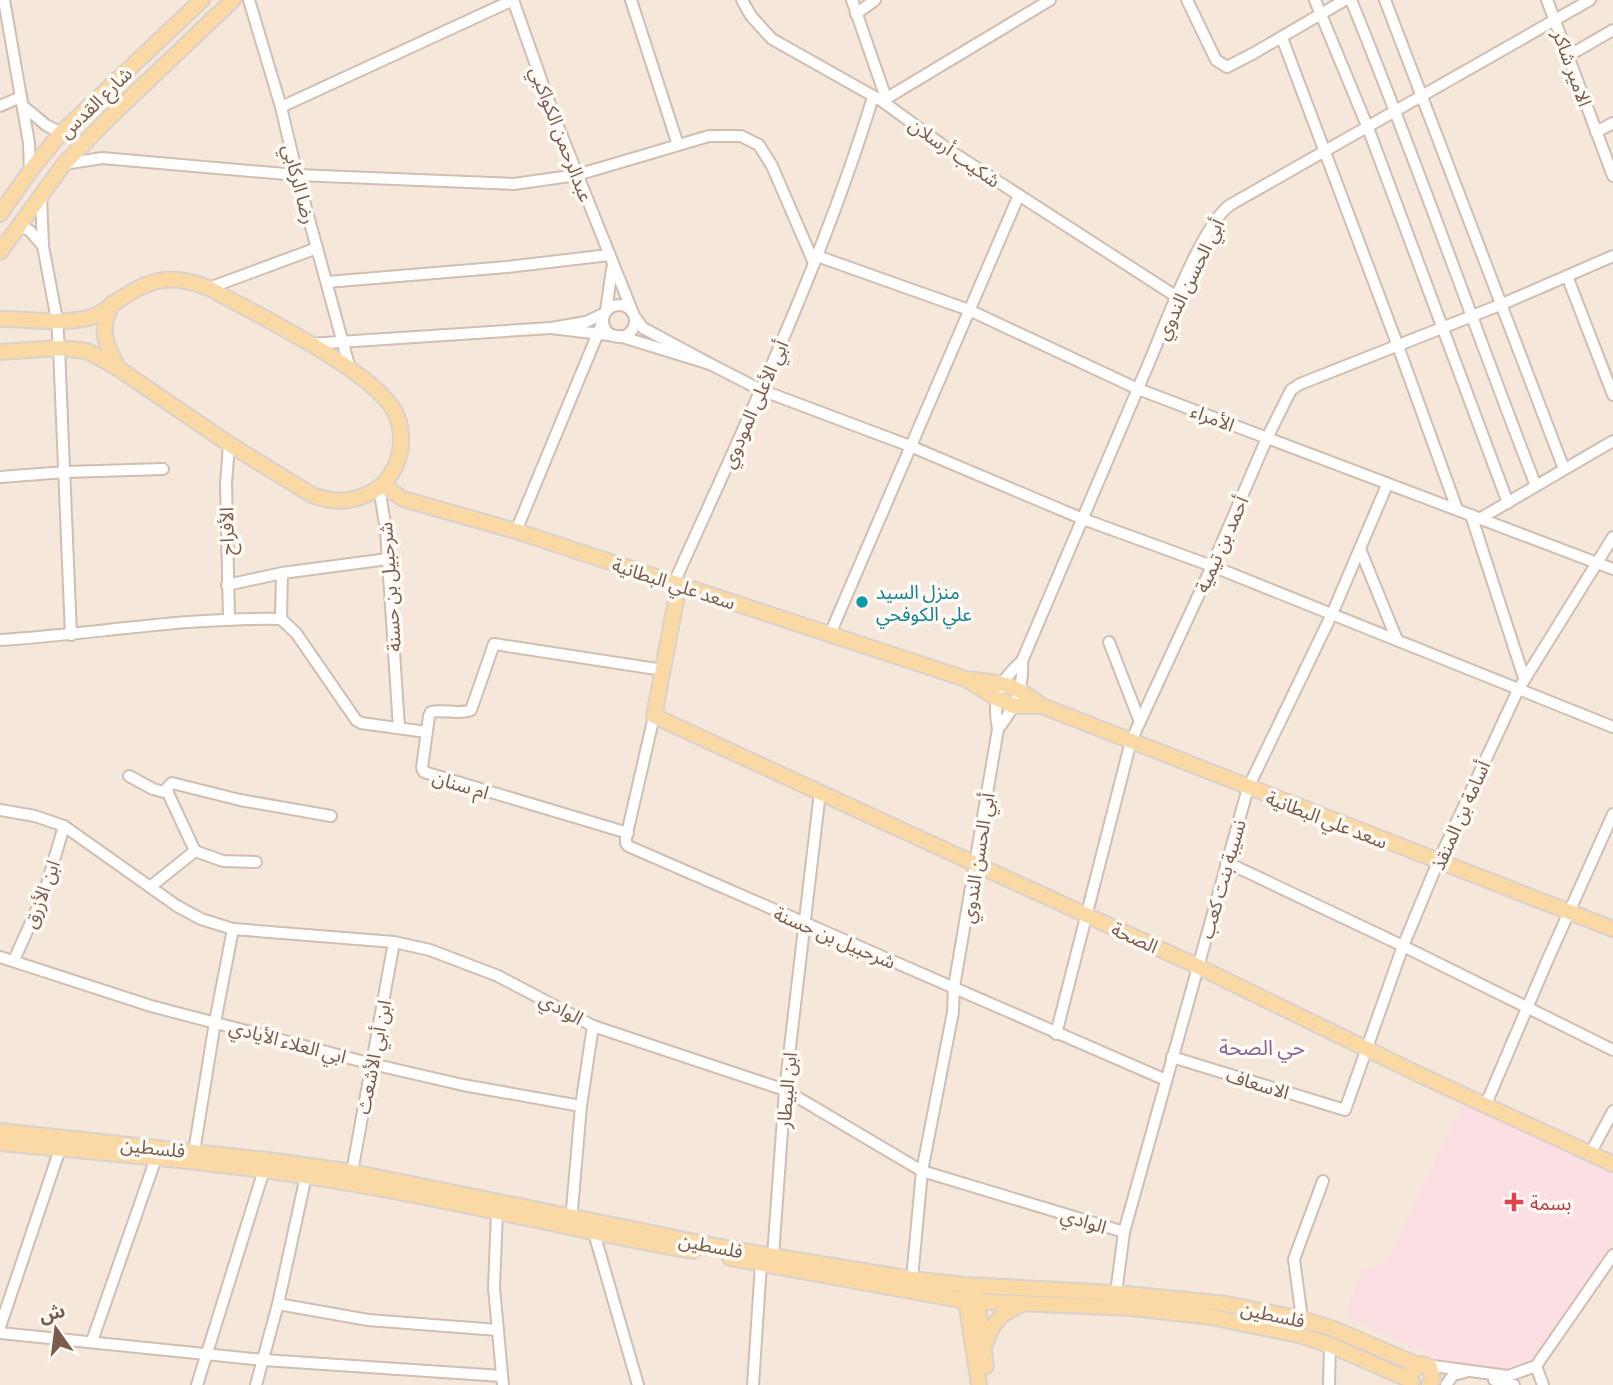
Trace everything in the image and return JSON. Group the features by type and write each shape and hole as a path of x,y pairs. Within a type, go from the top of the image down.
{"main road":[{"name":"شارع القدس","path":"0,215 30,170 61,133 202,0"},
{"path":"0,252 64,164 233,0"},
{"path":"0,319 81,319 104,312 113,303 153,281 189,280 209,288 350,369 387,400 401,431 401,450 396,466 381,486 357,499 340,502 323,500 229,444 119,369 87,351 60,348 0,352"},
{"path":"113,303 103,327 111,354 119,369"},
{"name":"سعد علي البطانية","path":"381,486 403,499 516,531 966,678 1002,682 1020,689 1042,706 1613,929"},
{"name":"أبي الأعلى المودوي","path":"654,716 676,600 674,583"},
{"name":"سعد علي البطانية","path":"966,678 996,698 1014,706 1042,706"},
{"name":"الصحة","path":"654,716 1198,966 1365,1049 1613,1164"},
{"name":"فلسطين","path":"0,1131 124,1149 156,1158 306,1176 497,1212 571,1222"},
{"name":"فلسطين","path":"0,1143 60,1149 194,1152 352,1172 592,1227 767,1260 935,1296 972,1301 1132,1308 1211,1317 1299,1335 1330,1345 1415,1383"},
{"name":"فلسطين","path":"767,1260 970,1286 1192,1299 1302,1320 1334,1329 1433,1377"},
{"path":"970,1286 984,1346 988,1385"},
{"path":"935,1296 956,1305 971,1324"},
{"path":"972,1301 971,1324 979,1385"},
{"path":"984,1346 998,1317 1026,1303"},
{"path":"1415,1383 1412,1372 1433,1377"}],"street":[{"path":"4,0 29,144 30,170"},
{"name":"رضا الركابي","path":"249,0 281,107 350,369"},
{"path":"281,107 513,0"},
{"name":"عبدالرحمن الكواكبي","path":"513,0 577,175 634,315"},
{"path":"631,0 678,145"},
{"name":"شكيب أرسلان","path":"742,0 755,22 772,39 880,98 949,150 1177,297"},
{"path":"852,0 880,98 968,51 1050,0"},
{"path":"856,13 875,0"},
{"path":"1188,0 1216,60 1220,65 1231,66 1345,0"},
{"path":"1315,0 1368,128 1508,503"},
{"path":"1351,0 1396,110 1470,316 1536,486"},
{"path":"1385,0 1564,469"},
{"name":"الامير شاكر","path":"1547,0 1613,176"},
{"name":"أبي الحسن الندوي","path":"912,1279 922,1171 953,1012 954,987 998,729 994,709 996,698 1008,673 1022,661 1177,297 1209,230 1223,210 1590,0"},
{"path":"1568,56 1613,30"},
{"path":"1282,38 1457,509"},
{"name":"أبي الأعلى المودوي","path":"674,583 761,390 880,98"},
{"path":"0,106 22,101"},
{"path":"22,101 46,125 61,133"},
{"path":"1596,132 1613,123"},
{"path":"64,164 102,158 297,175 514,184 577,175 709,136 741,136 759,145 772,166 816,259"},
{"path":"41,193 43,246 60,348 71,635"},
{"path":"830,634 1019,195"},
{"path":"19,225 30,231 43,246"},
{"path":"209,288 317,248"},
{"path":"327,282 507,267 610,255"},
{"name":"أحمد بن تيمية","path":"1056,1034 1130,741 1291,390 1613,256"},
{"name":"الأمراء","path":"816,259 969,310 1138,389 1613,569"},
{"name":"عبدالرحمن الكواكبي","path":"516,531 590,351 600,334 613,267"},
{"path":"1567,276 1613,395"},
{"path":"309,344 551,328 586,322 605,315 615,305 625,306 643,328 761,390 910,446 1083,519 1212,566 1613,727"},
{"path":"605,315 607,331 710,364"},
{"path":"551,328 618,336 631,331 634,315"},
{"path":"1524,678 1476,516 1508,503 1613,441"},
{"name":"الأفراح","path":"229,444 226,484 229,618"},
{"path":"0,477 163,469"},
{"name":"نسيبة بنت كعب","path":"1116,1293 1124,1232 1248,788 1332,614 1387,485"},
{"name":"شرحبيل بن حسنة","path":"381,486 399,728"},
{"name":"أسامة بن المنقذ","path":"1345,1110 1403,946 1438,862 1518,690 1613,537"},
{"path":"1360,549 1397,640"},
{"path":"228,585 282,573 388,559"},
{"path":"281,619 282,573"},
{"path":"0,640 229,618 281,619 296,633 356,720 361,723 426,732 431,712 471,710 494,644 663,670"},
{"path":"1109,642 1140,722"},
{"name":"أبي الحسن الندوي","path":"998,729 1014,706 1024,679 1022,661"},
{"path":"628,833 654,716"},
{"name":"ام سنان","path":"426,732 422,768 428,775 628,833"},
{"path":"130,776 153,789 167,793"},
{"path":"256,862 223,860 195,851 167,788 172,783 240,800 331,816"},
{"name":"ابن البيطار","path":"753,1385 820,792"},
{"name":"الوادي","path":"0,810 35,816 64,826 189,912 233,929 394,942 430,950 498,976 593,1026 785,1090 922,1171 1124,1232"},
{"path":"1486,1104 1613,814"},
{"name":"ابن الأزرق","path":"14,960 45,891 64,826"},
{"name":"شرحبيل بن حسنة","path":"628,833 626,843 632,848 1166,1080"},
{"path":"150,887 195,851"},
{"path":"1226,862 1613,1050"},
{"path":"194,1152 233,929"},
{"name":"ابن أبي الأشعث","path":"352,1172 394,942"},
{"name":"ابي العلاء الأيادي","path":"0,957 92,988 372,1064 463,1085 581,1106"},
{"path":"571,1222 581,1106 593,1026"},
{"name":"الاسعاف","path":"1172,1057 1345,1110"},
{"path":"1590,1154 1613,1111"},
{"path":"0,1327 60,1149"},
{"path":"92,1341 156,1158"},
{"path":"197,1385 264,1170"},
{"path":"256,1385 278,1304 306,1176"},
{"path":"1302,1320 1294,1258 1323,1181"},
{"path":"0,1333 264,1360 503,1380 495,1288 497,1212"},
{"path":"592,1227 638,1385"},
{"path":"1433,1377 1508,1376 1536,1366 1612,1260"},
{"path":"278,1304 368,1320 498,1330"},
{"path":"1329,1385 1330,1345"},
{"path":"1536,1366 1543,1385"},
{"path":"1433,1377 1466,1372 1514,1385"}],"shaded area":[{"path":"0,0 1613,0 1613,1385 0,1385"},
{"name":"بسمة","path":"1468,1093 1613,1162 1613,1243 1526,1377 1442,1361 1345,1315 1361,1272 1388,1260"}],"place":[{"name":"منزل السيد علي الكوفحي","path":"862,602"},
{"name":"بسمة","path":"1514,1202"}],"district":[{"name":"حي الصحة","path":"1262,1046"}]}
